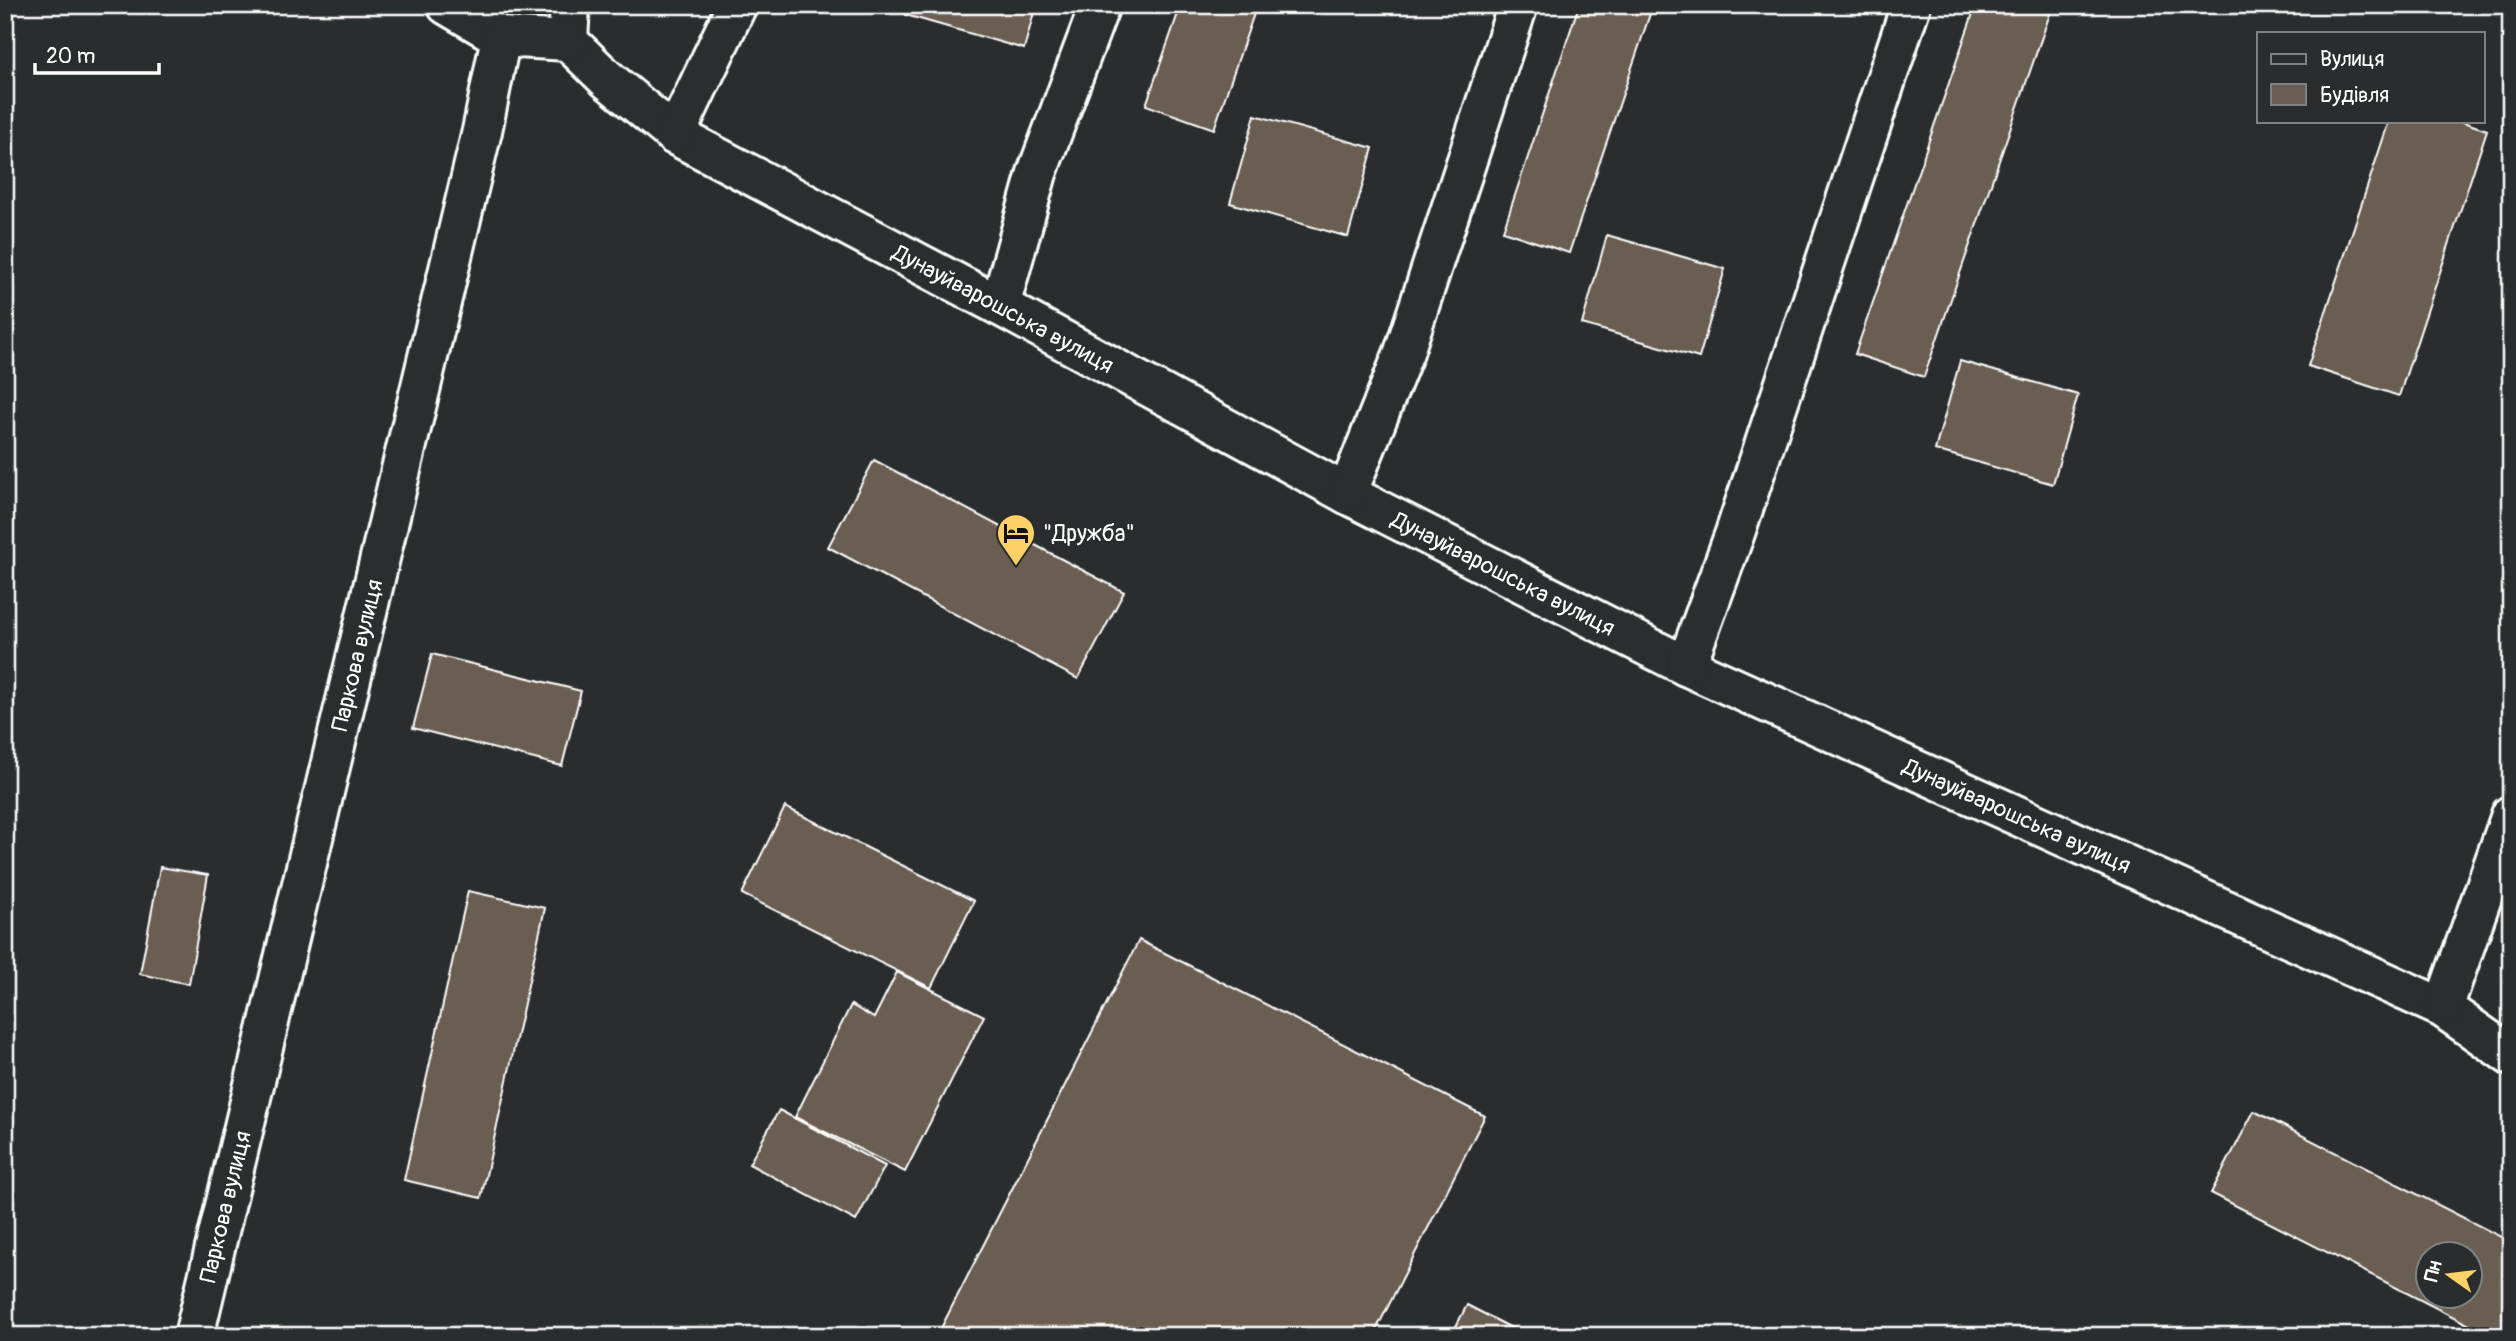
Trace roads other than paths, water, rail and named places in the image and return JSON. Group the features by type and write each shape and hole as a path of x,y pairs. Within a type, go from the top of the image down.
{"street":[{"path":"447,5 501,37 569,23"},
{"path":"675,135 737,5"},
{"path":"1000,306 1037,173 1100,5"},
{"path":"1347,494 1404,352 1518,5"},
{"path":"1686,666 1735,533 1911,5"},
{"name":"Дунауйварошська вулиця","path":"569,23 607,79 675,135 1000,306 1347,494 1686,666 2443,1008 2511,1056"},
{"name":"Паркова вулиця","path":"194,1336 482,131 501,37"},
{"path":"2443,1008 2511,816"}],"place":[{"name":"\"Дружба\"","path":"1016,567"}]}
